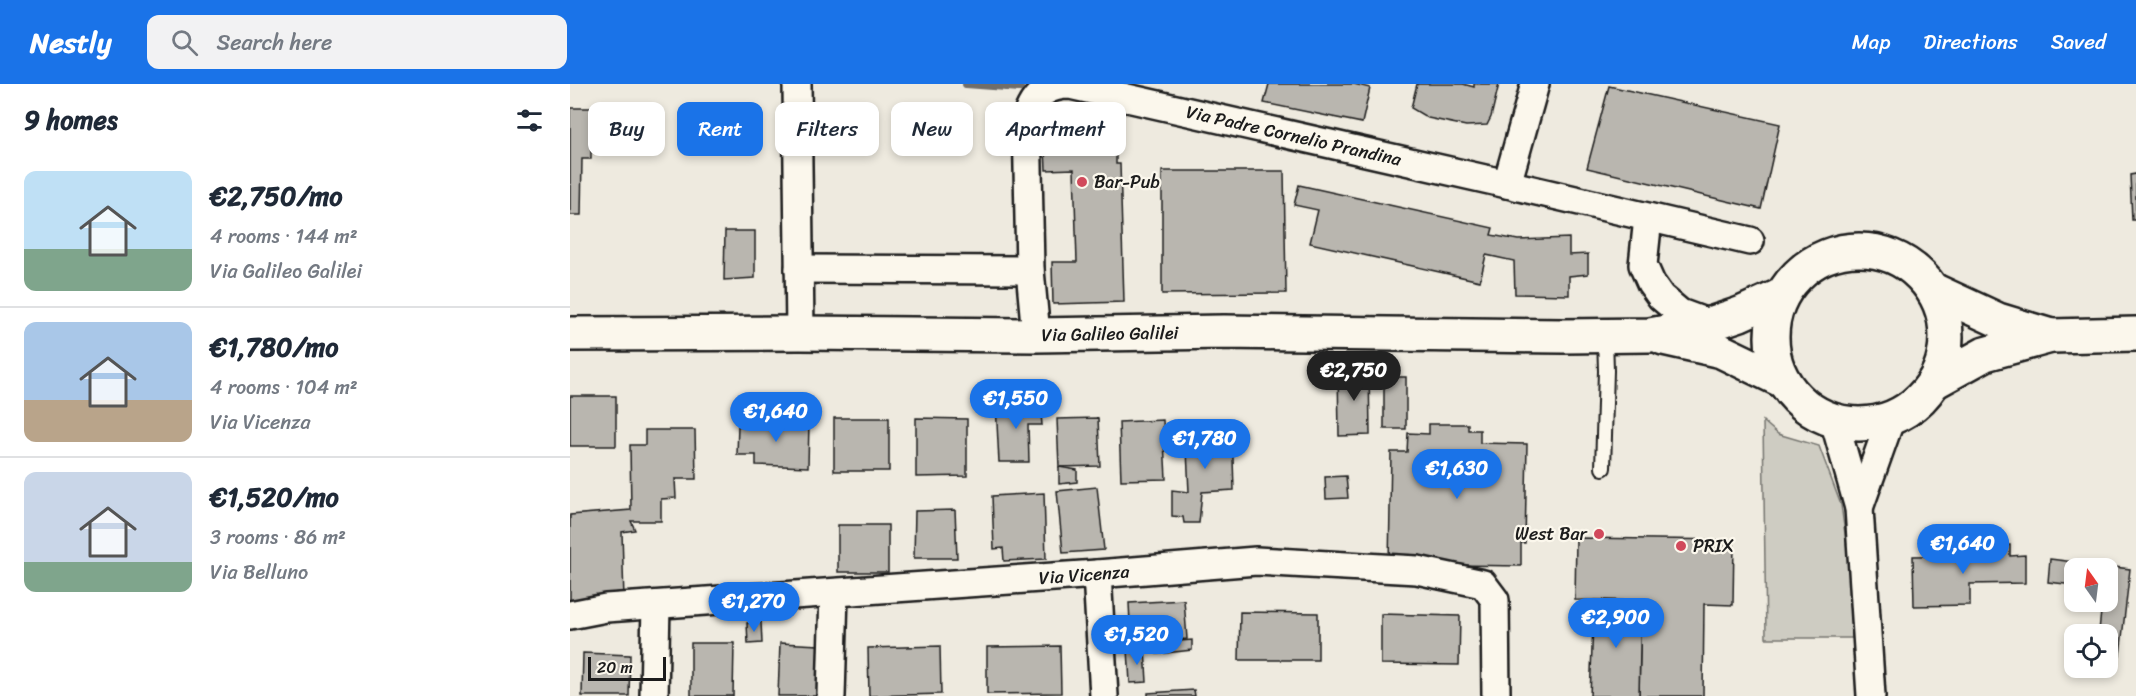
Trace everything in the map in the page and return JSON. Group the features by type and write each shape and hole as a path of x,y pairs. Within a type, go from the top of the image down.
{"main road":[{"path":"1856,250 1886,254 1912,267 1933,290 1943,311 1947,335 1944,359 1934,381 1916,404 1891,418 1863,424 1834,420 1814,412 1797,398 1783,381 1773,353 1773,323 1782,296 1801,272 1827,256 1856,250"},
{"path":"1933,290 1998,320 2051,336"},
{"name":"Via Galileo Galilei","path":"570,334 1036,335 1224,332 1650,335 1710,324 1740,315 1782,296"},
{"path":"1934,381 1985,354 2051,336 2136,334"},
{"name":"Via Galileo Galilei","path":"1650,335 1721,351 1783,381"}],"street":[{"path":"797,84 800,333"},
{"path":"1507,184 1535,84"},
{"name":"Via Padre Cornelio Prandina","path":"1036,335 1030,270 1027,116 1036,97 1051,87 1060,85 1070,85 1750,241"},
{"path":"1647,218 1643,265 1651,284 1660,297 1680,313 1710,324"},
{"path":"799,269 1030,270"},
{"path":"1859,508 1891,418"},
{"path":"1834,420 1859,508 1871,696"},
{"name":"Via Vicenza","path":"570,615 606,608 1256,561 1417,570 1483,584 1495,600 1496,696"},
{"path":"1097,574 1104,696"},
{"path":"831,696 834,593"},
{"path":"654,696 656,605"}],"lane":[{"path":"1603,468 1605,335"}],"shaded area":[{"path":"1763,421 1778,434 1819,446 1841,505 1850,570 1852,638 1766,638"}],"building":[{"path":"1269,84 1354,84 1370,88 1362,123 1264,103"},
{"path":"1417,84 1463,84 1474,87 1474,84 1499,84 1487,125 1466,126 1428,118 1411,108"},
{"path":"1609,86 1780,124 1761,209 1587,168"},
{"path":"570,108 588,108 588,156 591,156 591,159 582,159 581,215 570,215"},
{"path":"1045,156 1116,156 1116,164 1120,164 1124,302 1053,304 1052,262 1077,262 1074,169 1046,170"},
{"path":"1162,171 1284,171 1286,293 1162,294"},
{"path":"2136,174 2136,220 2132,220 2130,175"},
{"path":"1299,185 1493,228 1491,235 1518,240 1569,238 1569,255 1588,254 1588,274 1569,276 1569,295 1515,294 1514,261 1486,255 1480,281 1310,243 1318,210 1294,205"},
{"path":"725,231 755,231 755,278 724,280"},
{"path":"1338,368 1369,368 1370,435 1339,436"},
{"path":"1384,377 1406,377 1406,429 1384,429"},
{"path":"570,396 616,396 616,446 570,446"},
{"path":"1040,402 1042,425 1028,425 1029,462 999,462 996,404"},
{"path":"834,418 889,418 889,471 834,471"},
{"path":"916,418 967,419 967,476 916,477"},
{"path":"1098,418 1100,466 1059,467 1057,419"},
{"path":"756,420 809,421 808,467 756,465 756,455 737,455 738,426 756,425"},
{"path":"1163,420 1166,479 1121,480 1119,422"},
{"path":"1429,424 1468,424 1468,430 1480,430 1480,443 1527,444 1525,543 1521,543 1521,566 1389,564 1391,452 1407,452 1408,433 1429,434"},
{"path":"1232,428 1234,490 1202,492 1199,523 1184,523 1183,517 1172,516 1172,490 1189,492 1186,429"},
{"path":"645,430 695,430 696,479 675,479 676,498 661,499 661,521 631,521 635,530 622,532 624,600 570,601 570,515 631,510 630,445 645,445"},
{"path":"1059,467 1077,470 1077,482 1059,484"},
{"path":"1346,476 1348,498 1326,499 1325,477"},
{"path":"1097,487 1104,550 1063,553 1057,491"},
{"path":"1044,493 1046,559 1004,561 1003,548 994,549 992,496"},
{"path":"955,510 957,558 914,558 915,511"},
{"path":"838,525 888,525 888,572 838,572"},
{"path":"1576,538 1734,540 1733,605 1704,604 1703,696 1639,696 1641,601 1575,600"},
{"path":"1984,545 2010,545 2010,556 2025,555 2025,583 1970,584 1970,605 1914,606 1913,556 1984,555"},
{"path":"2050,559 2064,561 2064,584 2048,582"},
{"path":"2118,568 2130,569 2120,655 2118,655 2118,624 2100,624 2101,612 2118,612"},
{"path":"1184,600 1187,639 1131,642 1129,603"},
{"path":"1594,600 1641,601 1639,696 1590,696"},
{"path":"1240,612 1318,613 1318,660 1239,660"},
{"path":"1381,614 1460,616 1459,665 1381,664"},
{"path":"761,622 762,643 748,644 747,623"},
{"path":"1192,640 1192,650 1157,654 1156,643"},
{"path":"691,643 734,643 733,696 691,696"},
{"path":"780,643 819,645 818,664 825,664 823,696 778,696"},
{"path":"940,646 941,694 869,696 868,648"},
{"path":"1060,646 1061,693 987,694 987,647"},
{"path":"1128,649 1145,649 1147,682 1130,683"},
{"path":"583,653 630,655 629,696 582,696"},
{"path":"1194,690 1195,696 1148,696 1148,693"}],"waterway":[{"path":"966,84 1020,88"}],"place":[{"name":"Bar-Pub","path":"1082,182"},
{"name":"West Bar","path":"1599,534"},
{"name":"PRIX","path":"1681,546"}]}
